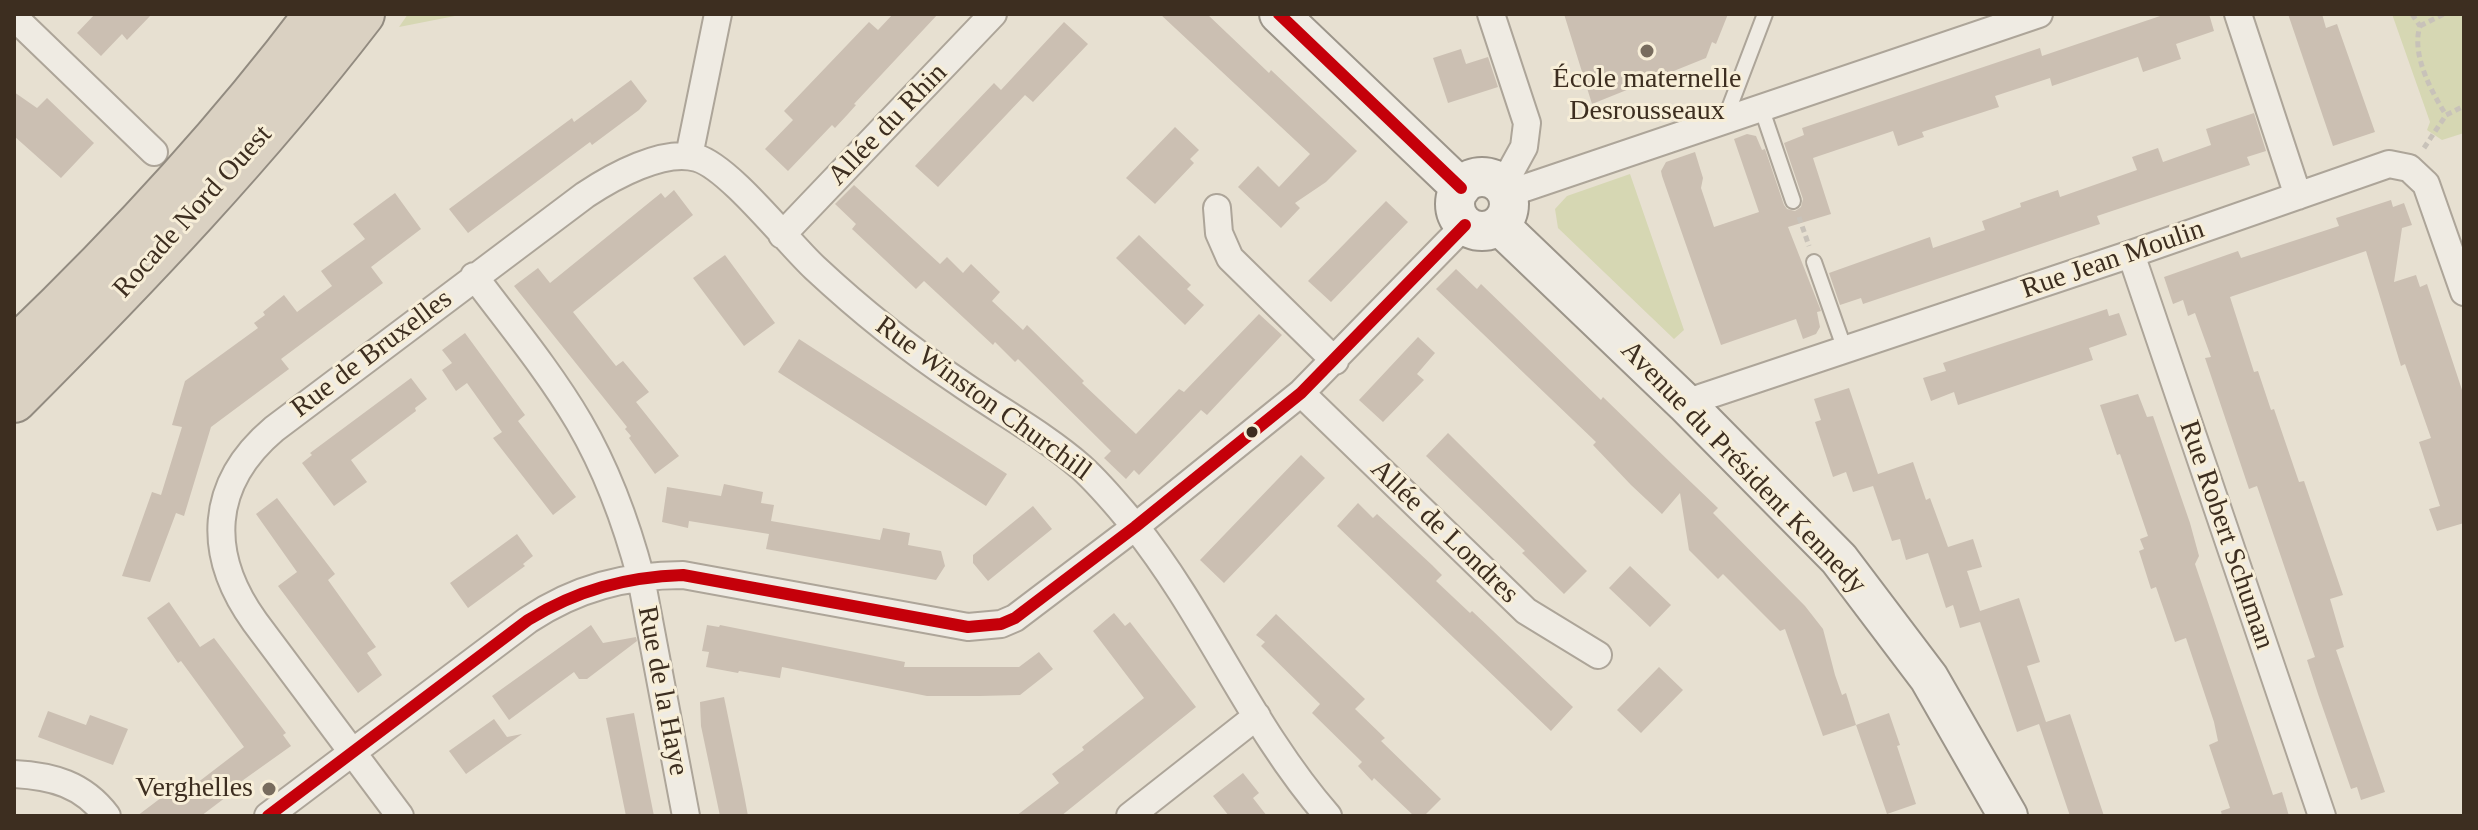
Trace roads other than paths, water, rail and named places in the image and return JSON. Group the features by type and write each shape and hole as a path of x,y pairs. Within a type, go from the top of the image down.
{"highway":[{"name":"Rocade Nord Ouest","path":"14,350 182,177 317,14"},
{"name":"Rocade Nord Ouest","path":"14,400 188,220 290,105 362,14"},
{"path":"14,341 59,307"}],"street":[{"path":"718,14 689,156 710,163 721,172 782,235"},
{"name":"Allée du Rhin","path":"782,235 993,14"},
{"name":"Avenue du Président Kennedy","path":"1279,14 1487,204 1812,530 1878,608 1940,696 2008,816"},
{"path":"268,816 544,609 579,591 599,585 683,575 953,625 982,627 1001,624 1027,611 1301,393 1487,204 1524,147 1527,123 1491,14"},
{"path":"1487,204 1761,107 2039,14"},
{"path":"2238,14 2298,196"},
{"path":"14,17 154,152"},
{"name":"Rue de Bruxelles","path":"400,816 235,591 224,555 222,536 225,498 239,466 259,441 474,276 600,185 655,161 689,156"},
{"name":"Rue Jean Moulin","path":"1685,403 2389,164 2409,168 2426,184 2455,237"},
{"path":"1217,208 1219,233 1230,258 1335,361"},
{"name":"Rue Winston Churchill","path":"782,235 894,337 1039,435 1078,464 1105,491 1176,582 1295,775 1328,816"},
{"path":"2455,237 2464,292"},
{"name":"Rue Robert Schuman","path":"2131,254 2322,816"},
{"name":"Rue de la Haye","path":"474,276 555,384 580,424 611,489 641,578 686,816"},
{"name":"Allée de Londres","path":"1301,393 1526,611 1598,655"},
{"path":"1130,816 1257,716"},
{"path":"14,774 41,776 70,784 82,790 107,816"}],"lane":[{"path":"1725,120 1765,14"},
{"path":"1761,107 1793,201"},
{"path":"1814,262 1845,350"}],"place":[{"name":"École maternelle Desrousseaux","path":"1647,51"},
{"name":"Verghelles","path":"269,789"}]}
